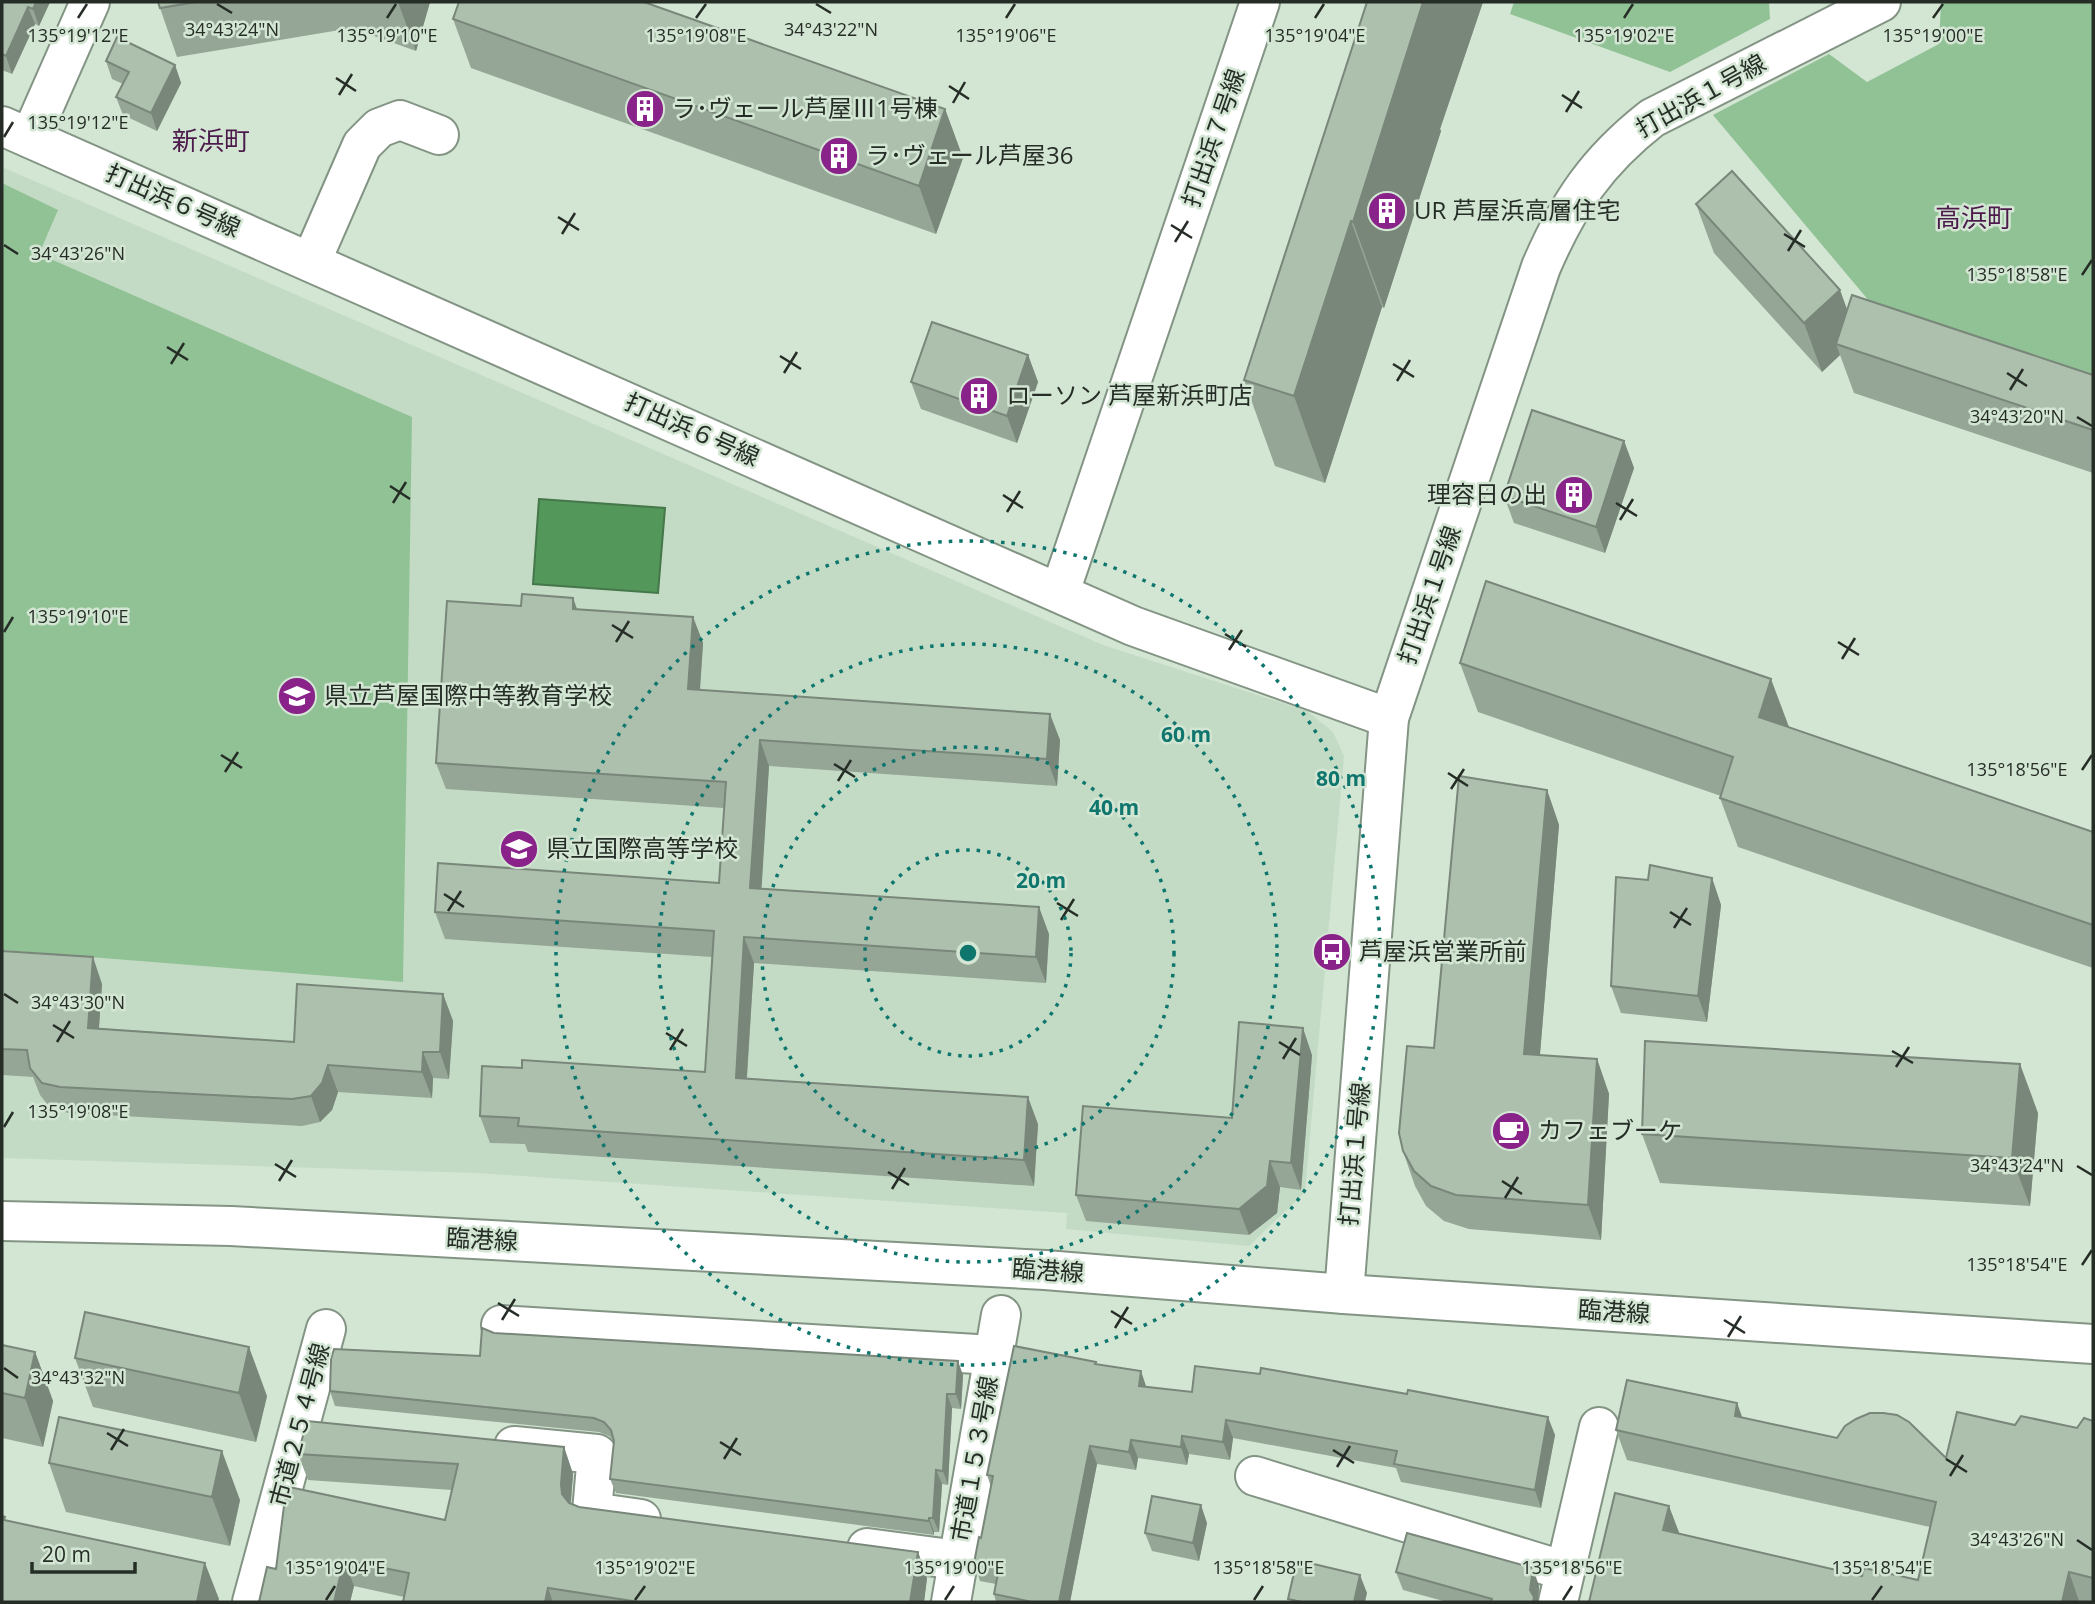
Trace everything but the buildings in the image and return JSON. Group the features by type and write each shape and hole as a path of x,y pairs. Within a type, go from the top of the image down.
{"street":[{"path":"16,132 90,2"},
{"name":"打出浜７号線","path":"1060,592 1260,2"},
{"name":"打出浜１号線","path":"1344,1294 1389,718 1541,267 1555,234 1597,169 1624,140 1652,118 1881,2"},
{"path":"311,262 362,145 379,128 400,120 439,135"},
{"name":"打出浜６号線","path":"16,132 1133,626 1389,718"},
{"name":"臨港線","path":"2,1221 259,1227 1031,1270 2093,1345"},
{"name":"市道１５３号線","path":"951,1602 1001,1315"},
{"path":"501,1325 993,1355"},
{"name":"市道２５４号線","path":"252,1602 326,1329"},
{"path":"300,1424 340,1428"},
{"path":"1255,1476 1562,1586 1599,1427"},
{"path":"475,1442 597,1454 592,1512 673,1523"},
{"path":"836,1544 958,1559"}],"shaded area":[{"path":"1514,2 1769,2 1770,19 1670,72 1510,14"},
{"path":"1941,2 2093,2 2093,379 1875,308 1713,115 1829,54 1867,82 1939,44"},
{"path":"2,167 1103,645 1307,711 1333,732 1344,756 1305,1192 1249,1246 1066,1229 1067,1213 477,1173 2,1158"},
{"path":"2,183 58,210 39,254 412,417 403,982 2,950"},
{"path":"539,499 665,508 658,593 533,584"}],"place":[{"name":"ラ･ヴェール芦屋Ⅲ1号棟","path":"645,109"},
{"name":"ラ･ヴェール芦屋36","path":"839,156"},
{"name":"UR 芦屋浜高層住宅","path":"1387,211"},
{"name":"ローソン 芦屋新浜町店","path":"979,396"},
{"name":"理容日の出","path":"1574,495"},
{"name":"県立芦屋国際中等教育学校","path":"297,696"},
{"name":"県立国際高等学校","path":"519,849"},
{"name":"芦屋浜営業所前","path":"1332,952"},
{"name":"カフェブーケ","path":"1511,1131"}],"district":[{"name":"新浜町","path":"211,141"},
{"name":"高浜町","path":"1974,218"}]}
